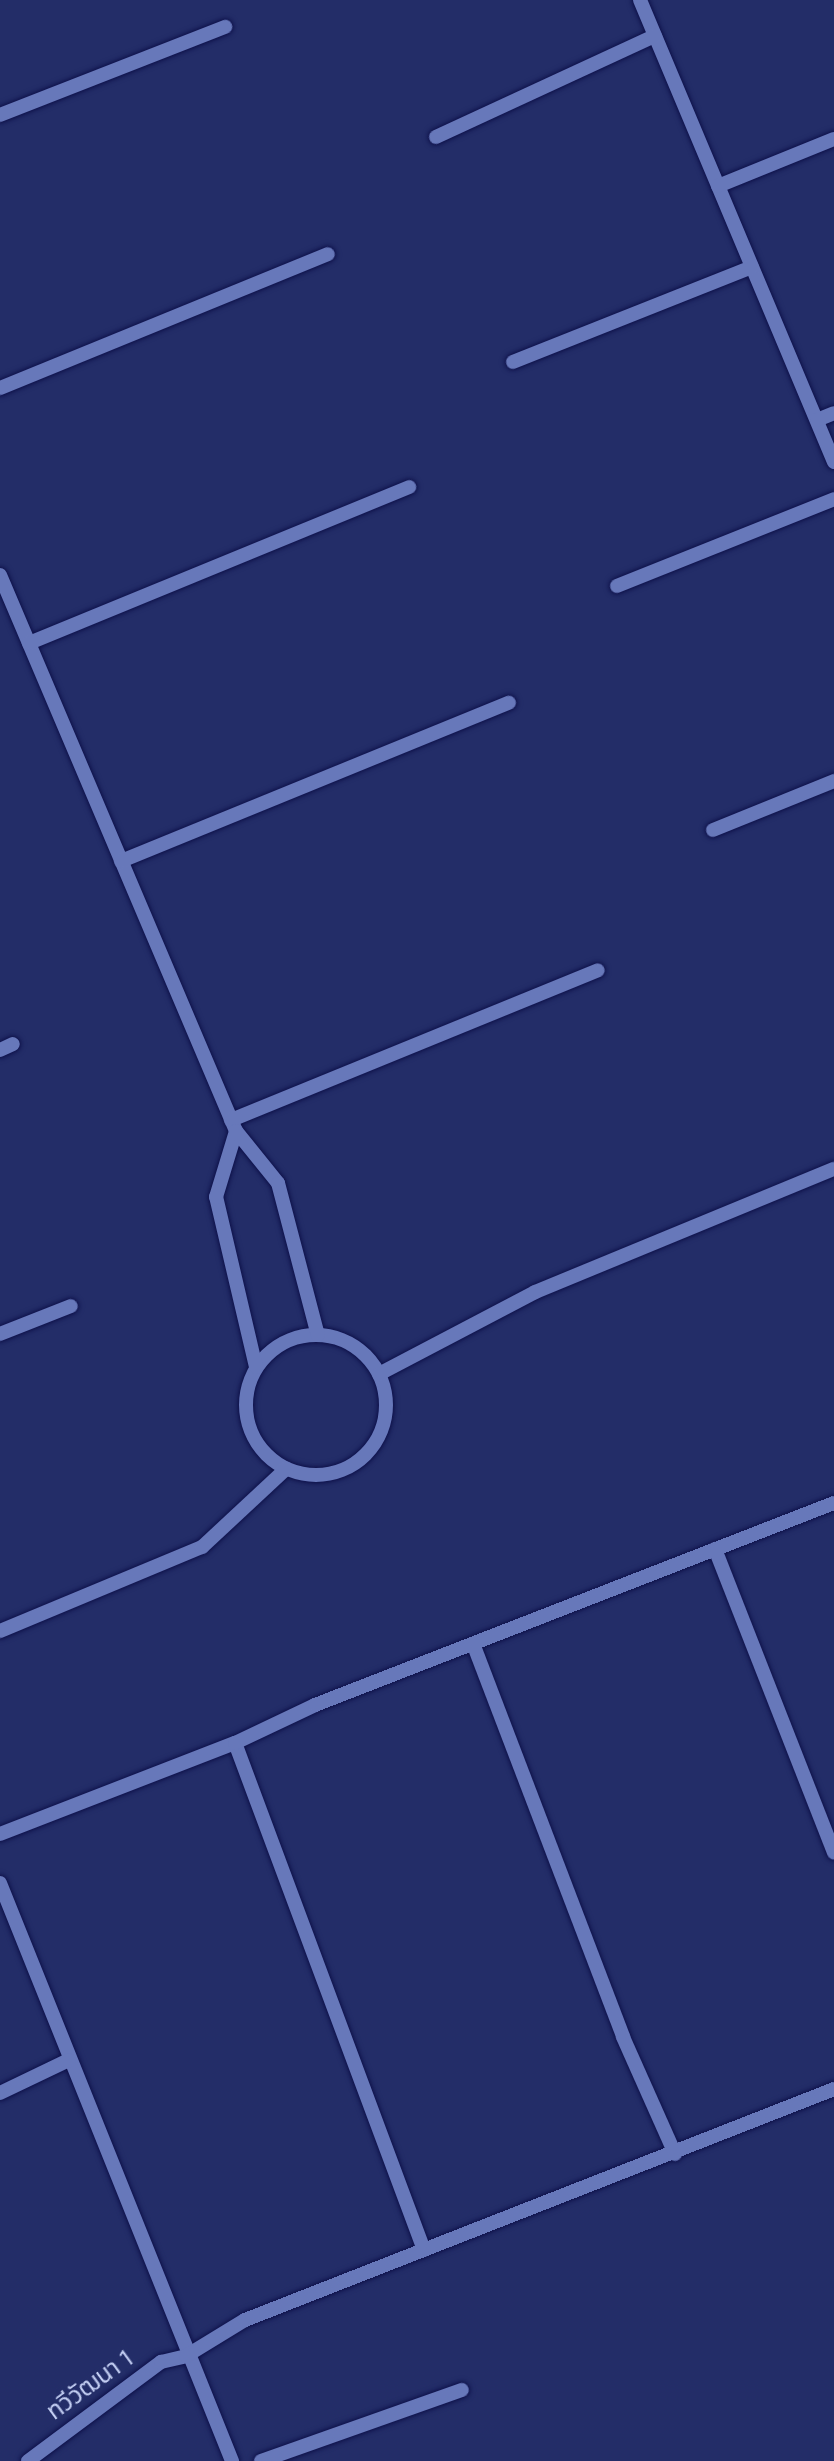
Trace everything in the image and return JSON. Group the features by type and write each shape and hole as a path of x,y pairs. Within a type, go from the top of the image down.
{"street":[{"path":"640,0 834,462"},
{"path":"0,116 225,27"},
{"path":"436,136 655,36"},
{"path":"718,186 834,139"},
{"path":"0,388 328,254"},
{"path":"513,362 752,267"},
{"path":"817,420 834,413"},
{"path":"29,643 409,487"},
{"path":"617,586 834,499"},
{"path":"0,575 233,1125 278,1183 318,1335"},
{"path":"121,861 509,703"},
{"path":"713,830 834,781"},
{"path":"233,1125 598,970"},
{"path":"233,1125 216,1197 256,1367"},
{"path":"379,1374 536,1292 834,1169"},
{"path":"0,1334 71,1306"},
{"path":"318,1335 358,1348 379,1374 387,1413 379,1436 365,1456 345,1470 321,1475 286,1469 261,1450 250,1432 245,1410 247,1388 256,1367 271,1350 290,1339 318,1335"},
{"path":"0,1631 202,1547 286,1469"},
{"path":"0,1834 235,1743 315,1705 474,1646 834,1503"},
{"path":"715,1549 834,1852"},
{"path":"474,1646 623,2037 676,2154"},
{"path":"235,1743 425,2250"},
{"path":"0,1883 186,2356 232,2461"},
{"path":"0,2094 69,2060"},
{"name":"ทวีวัฒนา 1","path":"28,2461 161,2362 186,2356 245,2320 676,2154 834,2088"},
{"path":"261,2461 463,2390"}]}
